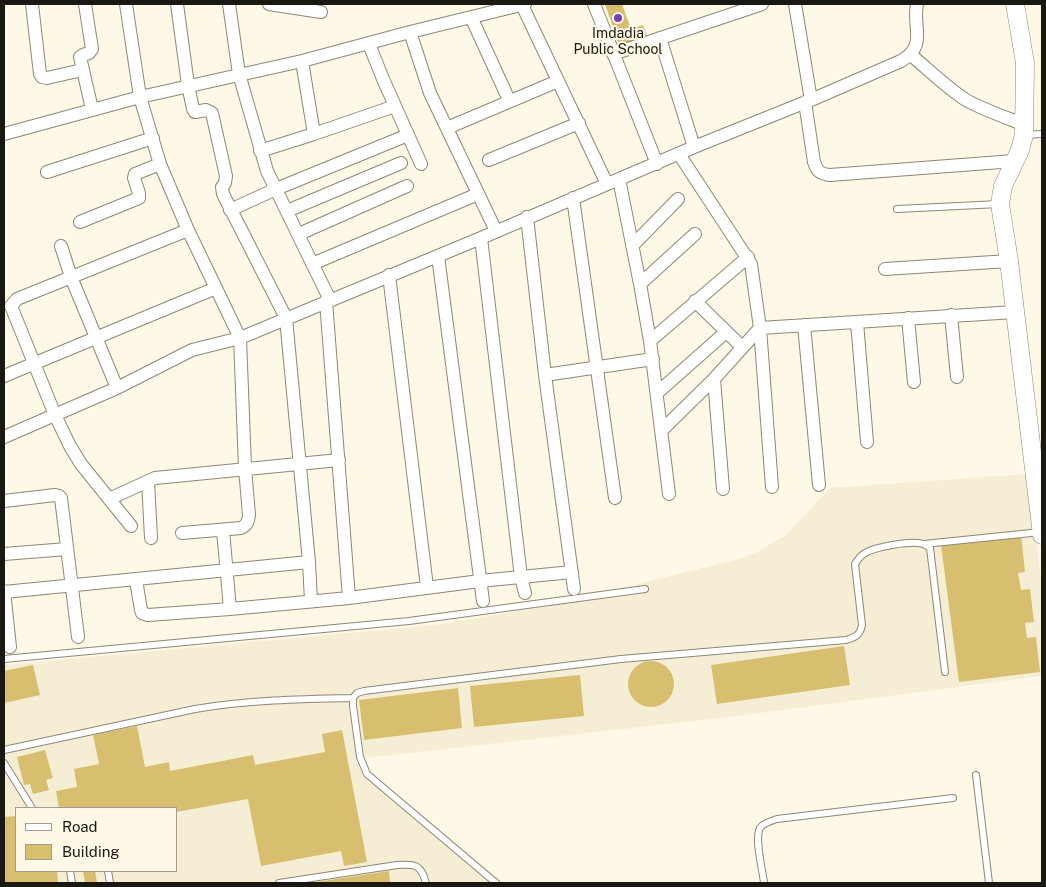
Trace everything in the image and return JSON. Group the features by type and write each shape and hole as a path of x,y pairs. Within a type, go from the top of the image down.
{"street":[{"path":"32,4 40,74 42,77 47,78 82,70"},
{"path":"85,4 92,49 89,53 81,56 82,70 92,109"},
{"path":"126,4 140,97 160,164 188,230 240,338 248,521 241,528 182,533"},
{"path":"177,4 188,85 195,112 206,110 212,113 226,176 222,194 286,318 309,562 311,602"},
{"path":"228,4 239,74 260,151 267,171 299,234 328,300 349,598"},
{"path":"269,4 321,12"},
{"path":"4,134 92,109 188,85 302,61 523,4 579,123 613,181 632,246 640,284 653,359 669,494"},
{"path":"594,4 657,164"},
{"path":"613,54 660,38 732,8 762,4"},
{"path":"795,4 816,170 830,176 1014,160"},
{"path":"4,435 117,388 192,350 240,338 657,164 694,146 808,101 901,61 911,55 916,47 917,4"},
{"path":"1015,4 1025,63 1024,130 1020,150 1003,186 1000,204 1009,261 1042,534"},
{"path":"471,17 509,100"},
{"path":"410,32 425,82 496,231"},
{"path":"660,38 694,146"},
{"path":"369,44 420,164"},
{"path":"911,55 947,86 967,100 1024,130"},
{"path":"302,61 314,134"},
{"path":"447,128 509,100 558,81"},
{"path":"260,151 395,106"},
{"path":"489,160 579,123"},
{"path":"230,210 408,135"},
{"path":"47,172 153,138"},
{"path":"679,154 748,258 753,271 760,328 772,487"},
{"path":"287,211 401,163"},
{"path":"80,222 140,198 134,178 135,174 160,164"},
{"path":"299,234 407,186"},
{"path":"312,264 478,194"},
{"path":"573,198 615,498"},
{"path":"632,246 678,199"},
{"path":"527,217 545,375 574,589"},
{"path":"131,526 76,456 55,415 11,306 17,299 188,230"},
{"path":"640,284 695,234"},
{"path":"481,238 521,577 525,593"},
{"path":"61,246 71,277 117,388"},
{"path":"438,256 482,601"},
{"path":"650,341 748,258"},
{"path":"885,269 1009,261"},
{"path":"389,275 428,587"},
{"path":"4,376 216,288"},
{"path":"695,301 742,347"},
{"path":"661,431 714,379 760,328 1015,312"},
{"path":"951,315 957,377"},
{"path":"908,318 914,382"},
{"path":"857,322 867,442"},
{"path":"804,326 819,485"},
{"path":"656,393 726,332"},
{"path":"545,375 653,359"},
{"path":"714,379 723,489"},
{"path":"109,499 155,478 339,460"},
{"path":"148,482 151,538"},
{"path":"4,501 59,496 62,502 78,636"},
{"path":"223,530 230,609"},
{"path":"4,554 68,549"},
{"path":"10,646 4,592 309,562"},
{"path":"136,580 141,610 144,614 311,602 480,581 572,572"}],"lane":[{"path":"1024,130 1042,134"},
{"path":"897,209 1000,204"},
{"path":"4,750 224,704 270,700 353,698 364,691 545,667 846,640 855,638 860,633 862,625 855,564 859,557 875,549 912,543 924,544 1042,534"},
{"path":"924,544 930,548 946,672"},
{"path":"4,659 409,621 645,589"},
{"path":"353,698 360,757 367,774 496,883"},
{"path":"4,763 31,807"},
{"path":"976,775 989,883"},
{"path":"764,883 758,836 760,828 766,823 777,819 953,798"},
{"path":"279,883 411,864 419,867 426,883"}],"shaded area":[{"path":"1028,474 1042,586 1042,676 721,718 363,758 372,773 504,883 4,883 4,665 435,625 580,601 622,588 736,560 759,551 786,535 830,488"}],"building":[{"path":"605,4 622,4 631,29 643,25 648,39 620,48"},
{"path":"1021,535 1025,572 1018,573 1021,590 1030,589 1034,622 1025,623 1027,638 1036,637 1040,672 959,682 941,545"},
{"path":"844,646 850,685 717,704 711,665"},
{"path":"651,661 664,665 670,671 674,684 670,697 664,703 651,707 638,703 632,697 628,684 632,671 638,665"},
{"path":"33,665 40,695 4,703 4,671"},
{"path":"580,675 584,716 474,727 470,686"},
{"path":"458,688 462,728 364,740 359,700"},
{"path":"137,726 145,767 169,762 170,771 253,755 255,765 325,752 322,734 342,730 367,862 344,866 341,851 261,866 248,799 178,812 178,807 59,807 56,791 77,787 74,769 99,764 93,735"},
{"path":"45,750 53,778 46,780 49,790 33,794 30,784 24,785 17,757"},
{"path":"15,816 15,872 57,872 58,883 4,883 4,817"},
{"path":"389,871 390,883 316,883 316,882"},
{"path":"83,872 95,872 97,883 85,883"}],"place":[{"name":"Imdadia Public School","path":"618,18"}]}
